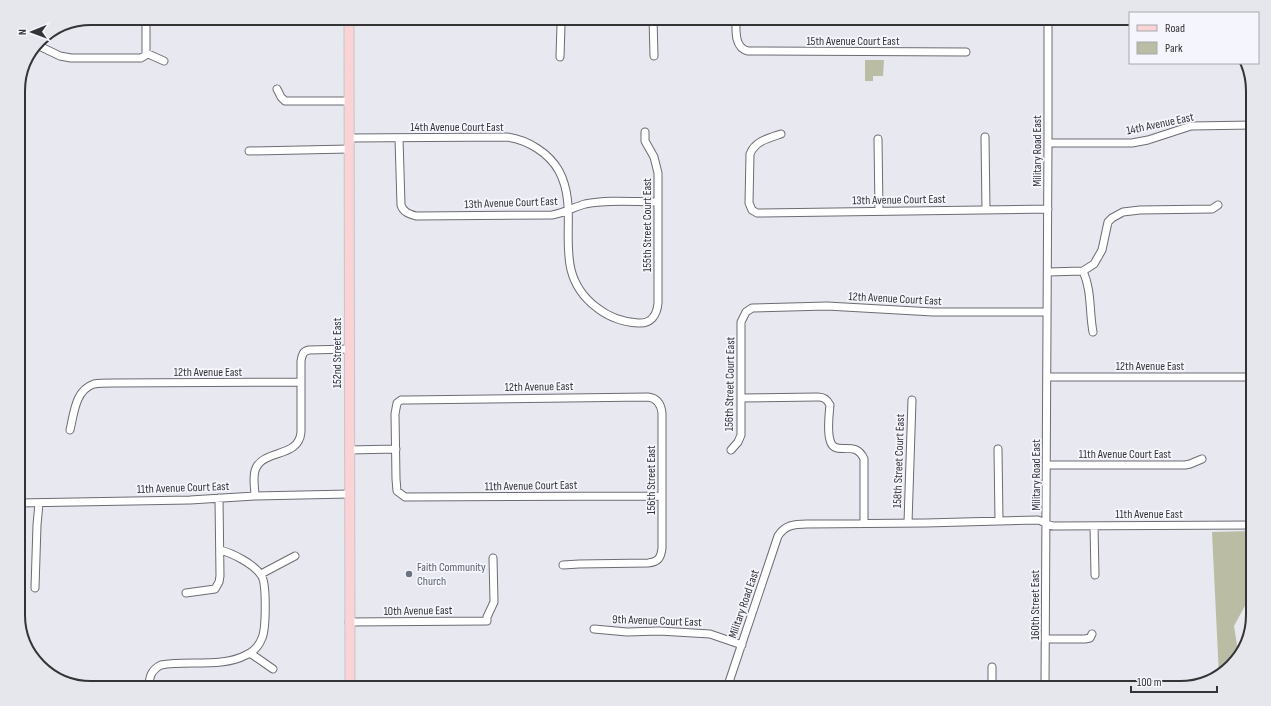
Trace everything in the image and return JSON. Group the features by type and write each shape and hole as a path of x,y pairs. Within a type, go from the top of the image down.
{"main road":[{"name":"152nd Street East","path":"349,25 350,681"}],"street":[{"path":"52,52 60,56 71,58 141,58 146,55 146,25"},
{"path":"560,57 561,25"},
{"path":"653,25 654,56"},
{"name":"15th Avenue Court East","path":"736,25 739,47 741,49 755,52 966,52"},
{"name":"Military Road East","path":"729,681 778,536 782,530 787,527 796,524 999,522 1038,520 1046,522 1048,25"},
{"path":"146,53 164,61"},
{"path":"277,88 281,97 285,101 349,101"},
{"name":"14th Avenue East","path":"1048,143 1132,143 1148,140 1191,126 1246,125"},
{"name":"155th Street Court East","path":"645,132 646,141 654,157 658,173 658,303 656,314 652,319"},
{"name":"13th Avenue Court East","path":"781,134 758,143 750,154 749,197 752,210 758,213 1048,209"},
{"name":"14th Avenue Court East","path":"350,138 507,137 531,145 547,156 558,170 566,189 567,245 569,264 574,280 584,296 599,310 616,318 640,323 652,319"},
{"path":"985,137 986,210"},
{"name":"13th Avenue Court East","path":"399,138 401,205 404,211 410,215 552,215 559,214 585,204 604,202 658,202"},
{"path":"878,139 879,211"},
{"path":"249,151 349,149"},
{"path":"1048,272 1083,271 1094,264 1099,257 1105,242 1108,222 1117,214 1128,210 1212,209 1218,205"},
{"path":"1083,271 1090,296 1090,319 1093,332"},
{"name":"12th Avenue Court East","path":"744,315 752,308 827,306 940,312 1047,312"},
{"name":"156th Street Court East","path":"731,450 738,442 741,435 741,322 744,315"},
{"path":"255,496 254,476 257,466 265,460 291,448 300,440 300,361 302,354 306,351 349,349"},
{"name":"12th Avenue East","path":"1047,378 1246,377"},
{"name":"12th Avenue East","path":"70,430 78,398 86,388 94,384 300,382"},
{"name":"12th Avenue East","path":"396,449 395,414 398,402 407,400 648,396 656,400"},
{"path":"741,398 822,397 828,401 830,405 829,438 831,444 837,448 854,449 860,451 864,459 864,523"},
{"name":"156th Street East","path":"562,565 648,563 658,560 661,557 662,413 661,405 656,400"},
{"name":"158th Street Court East","path":"908,523 912,400"},
{"path":"349,450 396,449"},
{"name":"11th Avenue Court East","path":"396,449 396,484 401,495 410,498 662,496"},
{"path":"998,449 999,522"},
{"name":"11th Avenue Court East","path":"1047,465 1185,465 1202,459"},
{"name":"11th Avenue Court East","path":"25,503 190,500 255,496 349,494"},
{"path":"186,593 214,589 219,582 219,498"},
{"path":"35,588 36,525 40,503"},
{"name":"11th Avenue East","path":"1046,522 1050,526 1246,525"},
{"name":"160th Street East","path":"1045,681 1046,522"},
{"path":"1094,526 1095,575"},
{"path":"150,681 152,673 161,665 232,660 250,653 258,646 263,637 265,588 261,574 227,551 220,550"},
{"path":"261,574 295,556"},
{"name":"10th Avenue East","path":"349,622 487,621 486,617 494,602 493,558"},
{"name":"9th Avenue Court East","path":"594,629 627,632 659,631 710,634 742,645"},
{"path":"1046,640 1085,639 1090,638 1092,634"},
{"path":"250,653 273,669"},
{"path":"992,668 992,681"}],"green space":[{"path":"865,60 884,60 883,76 873,76 873,81 865,81"},
{"path":"1246,531 1246,604 1234,626 1237,645 1239,645 1227,662 1219,668 1212,532"}],"place":[{"name":"Faith Community Church","path":"409,574"}]}
